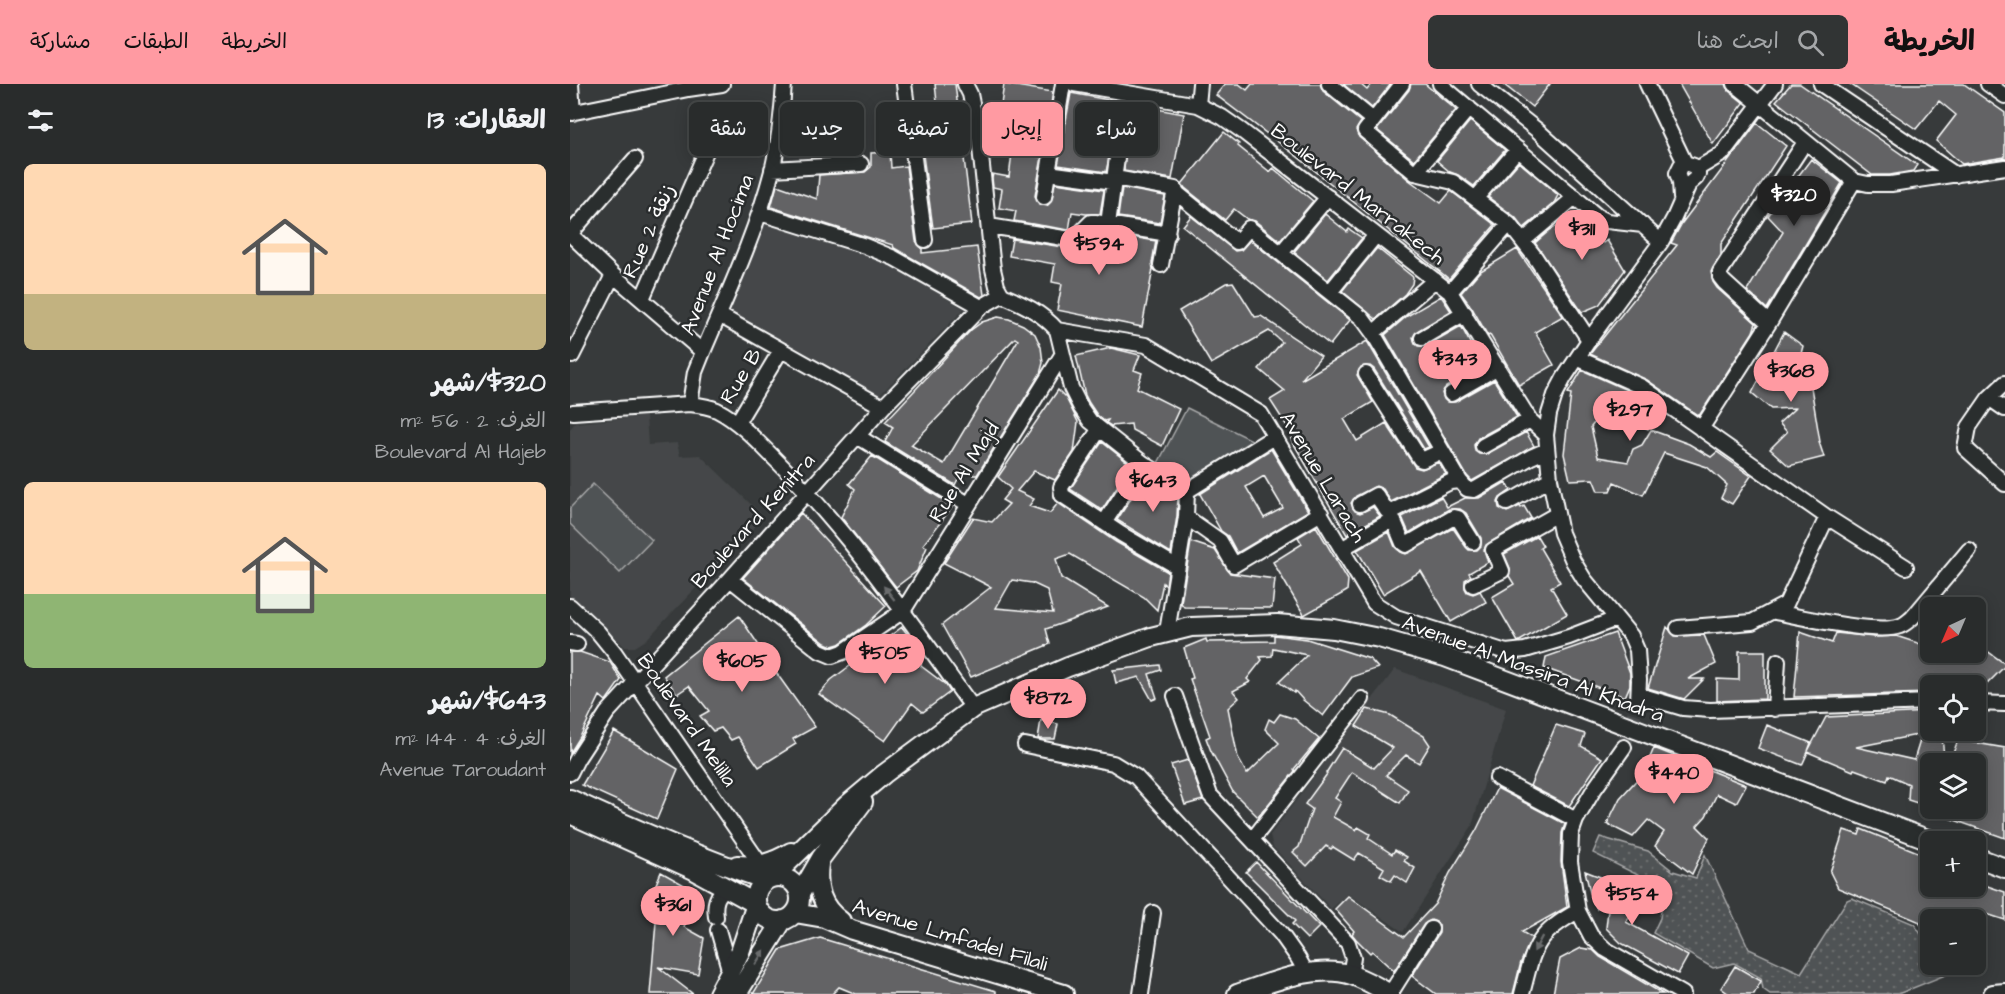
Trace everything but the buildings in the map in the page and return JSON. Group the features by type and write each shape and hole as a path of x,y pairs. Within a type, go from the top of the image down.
{"main road":[{"name":"Avenue Al Massira Al Khadra","path":"767,874 778,860 792,851 829,814 847,805 884,774 973,708 1068,667 1167,632 1191,627 1277,624 1334,629 1379,638 1456,661 1920,836"},
{"name":"Avenue Al Massira Al Khadra","path":"737,994 795,907 835,839 884,774"},
{"path":"570,799 721,865 787,878 793,882 795,907 776,921 764,916 756,904 727,887 570,814"},
{"path":"1986,861 2005,868"},
{"path":"820,862 819,892 824,904 833,915 852,930"},
{"path":"718,994 740,952 756,904 758,890 767,874"},
{"name":"Avenue Lmfadel Filali","path":"795,907 852,930 1064,994"},
{"path":"1237,994 1290,977 1323,972 1350,975 1372,983 1390,994"},
{"path":"1993,994 2005,993"}],"street":[{"path":"571,84 572,113 688,86 722,84"},
{"name":"Avenue Al Hocima","path":"690,404 696,372 703,352 760,213 781,126 784,84"},
{"path":"904,84 925,240"},
{"path":"965,84 970,94 979,138 993,269 997,286 1002,295 1028,305 1048,319 1057,330 1071,388 1090,422 1143,463 1187,491"},
{"path":"1061,102 1064,84"},
{"name":"Boulevard Marrakech","path":"1074,84 1129,88 1198,105 1222,117 1242,131 1450,292 1530,420 1546,435"},
{"path":"1198,105 1200,84"},
{"path":"1329,84 1373,120"},
{"path":"1402,84 1365,131 1415,173 1454,182 1509,224 1524,241 1589,340"},
{"path":"1440,84 1597,216 1607,221 1643,225"},
{"path":"1479,84 1537,130 1661,242"},
{"path":"1647,84 1696,178 1685,183 1674,219 1661,242 1589,340 1555,395 1546,435 1550,479 1562,533 1573,561 1584,579 1630,636 1637,650 1638,698 1683,708 1710,710 1920,702"},
{"path":"1735,84 1854,181 1868,184 1891,184 2005,167"},
{"path":"1691,166 1722,154 1775,84"},
{"path":"1821,84 1956,175"},
{"path":"1988,84 2005,96"},
{"path":"1415,173 1469,108"},
{"path":"1769,323 1724,282 1720,277 1720,272 1805,142"},
{"path":"1476,198 1518,149"},
{"name":"Rue 2 زنقة","path":"642,299 704,156"},
{"path":"1044,198 1051,156"},
{"path":"1108,224 1118,158"},
{"path":"635,159 570,234 613,275 703,352"},
{"path":"772,170 861,164"},
{"path":"1048,172 1175,189"},
{"path":"1701,429 1769,323 1854,181"},
{"path":"1161,265 1175,189"},
{"path":"1175,189 1178,194 1237,242 1249,228 1362,318 1467,489 1479,488 1547,450"},
{"path":"1281,254 1328,197"},
{"path":"1524,241 1575,197"},
{"path":"760,213 865,246 894,258 981,307"},
{"path":"989,226 1070,239 1076,237 1090,222 1168,234"},
{"path":"1450,292 1509,224"},
{"path":"1330,292 1376,235"},
{"path":"572,356 613,275"},
{"path":"1373,333 1435,280"},
{"name":"Boulevard Kenitra","path":"570,773 607,713 883,407 981,307 1002,295"},
{"path":"1422,338 1465,313"},
{"path":"719,315 883,407"},
{"name":"Avenue Larach","path":"1057,330 1146,345 1261,414 1374,603 1396,617 1506,652 1525,650 1616,620"},
{"name":"Rue B","path":"737,423 781,350"},
{"name":"Rue Al Majd","path":"903,612 1062,355"},
{"path":"1577,358 1642,387 1827,517 1906,567"},
{"path":"1451,394 1498,367"},
{"path":"1366,374 1420,459 1442,451"},
{"path":"2005,383 1989,399 1969,427 1965,448 2005,484"},
{"path":"1989,399 2005,409"},
{"path":"573,412 690,404 717,410 737,423 808,492 903,612 973,708"},
{"path":"1483,446 1530,420"},
{"path":"1099,430 1061,487 1060,492 1104,523 1176,566"},
{"path":"857,436 968,504"},
{"path":"1187,491 1275,436"},
{"path":"1104,523 1143,463"},
{"path":"1507,502 1550,479"},
{"path":"1342,548 1450,482 1460,481"},
{"path":"1167,632 1176,566 1186,517 1187,491"},
{"path":"1360,504 1376,495 1391,516 1406,545 1454,517 1458,518 1473,542"},
{"path":"1186,517 1220,542 1234,565 1321,513"},
{"path":"1473,585 1502,571 1493,549 1557,514"},
{"path":"1678,628 1752,622 1775,612 1786,604 1827,517"},
{"path":"1775,612 1840,624 1889,628 1901,626 1912,618 1969,550"},
{"path":"730,579 820,651 832,656 837,656 903,612"},
{"name":"Boulevard Melilla","path":"570,606 598,632 635,682 767,874"},
{"path":"1775,709 1778,661"},
{"path":"1175,696 1210,795 1348,943 1353,958 1350,975"},
{"path":"1252,840 1362,699"},
{"path":"1986,703 2005,704"},
{"path":"1025,745 1113,763 1136,777 1281,934 1307,974"},
{"path":"1624,747 1593,791 1576,820 1571,834 1570,862 1578,911 1591,936 1605,949 1683,994"},
{"path":"1497,778 1576,820"},
{"path":"727,887 720,892 714,905 730,972"},
{"path":"1522,994 1530,962 1543,935 1561,920 1578,911"},
{"path":"1141,994 1153,913"},
{"path":"1390,994 1431,929"}],"shaded area":[{"path":"765,221 891,264 964,309 877,398 728,316"},
{"path":"1187,408 1254,441 1186,484 1157,465"},
{"path":"646,416 648,445 677,443 680,456 700,455 764,517 646,640 635,647 625,647 570,596 570,429 575,423"},
{"path":"593,484 652,540 620,573 570,524 570,508"},
{"path":"1395,669 1506,709 1472,826 1403,932 1348,894 1331,909 1273,847 1270,835"},
{"path":"1600,837 1648,851 1673,871 1696,878 1705,855 1749,949 1801,973 1847,900 1852,898 1914,924 1920,933 1920,975 1946,975 1898,994 1770,994 1763,989 1761,978 1734,963 1713,968 1653,933 1660,918 1662,904 1644,878 1593,853"}],"tunnel":[{"path":"1624,747 1638,701"}]}
